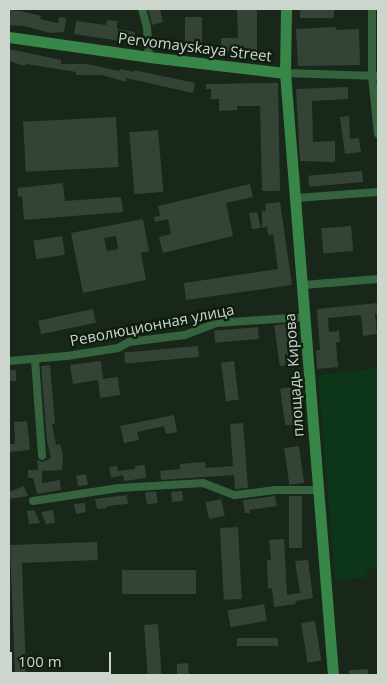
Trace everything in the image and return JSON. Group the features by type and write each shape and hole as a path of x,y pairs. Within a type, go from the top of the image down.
{"main road":[{"name":"площадь Кирова","path":"286,9 285,74 333,675"},
{"name":"Pervomayskaya Street","path":"9,37 285,74"}],"street":[{"path":"142,9 147,28 149,57"},
{"path":"372,9 378,134"},
{"name":"Pervomayskaya Street","path":"285,74 375,76"},
{"path":"296,198 378,192"},
{"path":"303,285 378,279"},
{"name":"Революционная улица","path":"9,361 35,360 118,348 129,342 185,335 216,323 304,317"},
{"path":"35,360 42,456"},
{"path":"33,501 119,488 203,483 235,495 274,490 317,490"}],"green space":[{"path":"378,368 378,567 369,568 365,578 335,580 318,375"}],"building":[{"path":"148,9 160,9 163,22 152,25"},
{"path":"237,9 257,9 257,51 221,51 221,38 238,38"},
{"path":"300,9 334,9 334,18 300,18"},
{"path":"9,10 41,16 40,19 58,23 59,17 66,18 64,32 51,33 24,26 9,25"},
{"path":"185,17 202,17 202,42 185,42"},
{"path":"107,20 117,21 117,29 135,32 133,43 74,34 76,21 106,25"},
{"path":"336,27 336,30 359,29 360,65 298,66 296,29"},
{"path":"9,49 61,60 61,64 87,64 119,71 120,69 134,72 134,70 195,83 193,93 126,78 126,82 102,75 76,75 76,72 26,64 25,66 9,61"},
{"path":"278,83 280,191 262,191 260,106 237,106 237,110 219,111 219,99 211,99 211,89 206,89 206,84"},
{"path":"348,87 348,99 312,101 313,142 335,141 335,162 300,161 296,89"},
{"path":"349,116 350,139 359,138 361,152 345,154 340,117"},
{"path":"116,117 119,167 26,172 23,122"},
{"path":"158,130 163,192 135,194 129,133"},
{"path":"362,171 363,182 309,187 308,176"},
{"path":"63,183 65,201 121,197 123,212 24,220 22,196 18,197 18,188"},
{"path":"250,184 253,197 226,203 233,236 163,253 159,237 171,234 168,219 155,222 154,217 160,216 158,206"},
{"path":"280,202 292,285 186,300 184,283 278,269 273,234 268,235 267,227 262,228 262,211 266,211 265,204"},
{"path":"257,212 261,228 252,229 249,213"},
{"path":"143,219 149,251 141,253 146,280 83,293 71,233","holes":["116,236 118,249 107,251 104,238"]},
{"path":"351,226 353,251 323,254 321,229"},
{"path":"62,236 65,255 36,259 33,241"},
{"path":"378,303 378,314 375,314 377,334 363,336 361,315 328,318 329,332 339,331 340,342 336,342 338,367 317,369 316,350 320,350 317,309"},
{"path":"93,309 96,323 41,334 38,321"},
{"path":"285,324 291,365 280,366 274,326"},
{"path":"258,327 259,339 215,343 214,331"},
{"path":"198,346 199,357 125,363 124,352"},
{"path":"101,361 103,379 118,377 120,395 100,398 98,380 73,384 70,365"},
{"path":"234,361 239,400 226,401 221,363"},
{"path":"50,365 55,424 52,424 56,445 60,444 63,454 62,470 42,471 42,483 60,480 61,490 37,494 33,478 28,478 28,470 38,470 37,460 43,462 51,458 47,441 41,366"},
{"path":"9,370 16,370 16,381 9,381"},
{"path":"293,387 298,424 285,425 280,389"},
{"path":"174,415 177,432 166,434 164,426 137,432 139,440 124,443 120,426"},
{"path":"27,421 30,450 9,452 9,444 15,444 14,422"},
{"path":"243,423 248,488 235,489 234,475 161,480 160,471 180,469 180,464 205,462 206,468 233,466 230,424"},
{"path":"299,446 304,483 289,485 284,448"},
{"path":"145,465 146,478 124,481 123,475 111,478 109,467 117,466 118,471 135,469 135,466"},
{"path":"86,474 88,485 78,487 76,476"},
{"path":"24,486 28,496 9,499 9,492"},
{"path":"156,491 158,503 147,505 145,493"},
{"path":"182,491 183,501 172,502 171,492"},
{"path":"127,495 128,504 97,509 95,499"},
{"path":"275,496 277,506 249,510 250,513 245,513 243,500"},
{"path":"289,496 302,496 302,548 289,548"},
{"path":"221,499 225,516 209,519 205,503"},
{"path":"85,503 86,512 76,514 74,504"},
{"path":"34,510 40,523 29,524 27,511"},
{"path":"53,510 55,523 46,524 41,512"},
{"path":"238,527 242,599 224,600 220,528"},
{"path":"284,539 287,595 300,593 295,561 308,560 313,598 295,601 296,604 274,607 272,588 268,589 267,560 271,560 269,540"},
{"path":"97,542 98,560 22,563 26,675 15,675 10,545"},
{"path":"122,570 196,570 196,594 122,594"},
{"path":"264,604 267,621 231,627 228,610"},
{"path":"315,621 321,661 307,663 301,623"},
{"path":"158,624 162,675 148,675 144,625"},
{"path":"237,638 278,638 278,646 237,646"},
{"path":"188,663 189,675 177,675 177,664"},
{"path":"368,669 368,675 349,675 349,670"}]}
